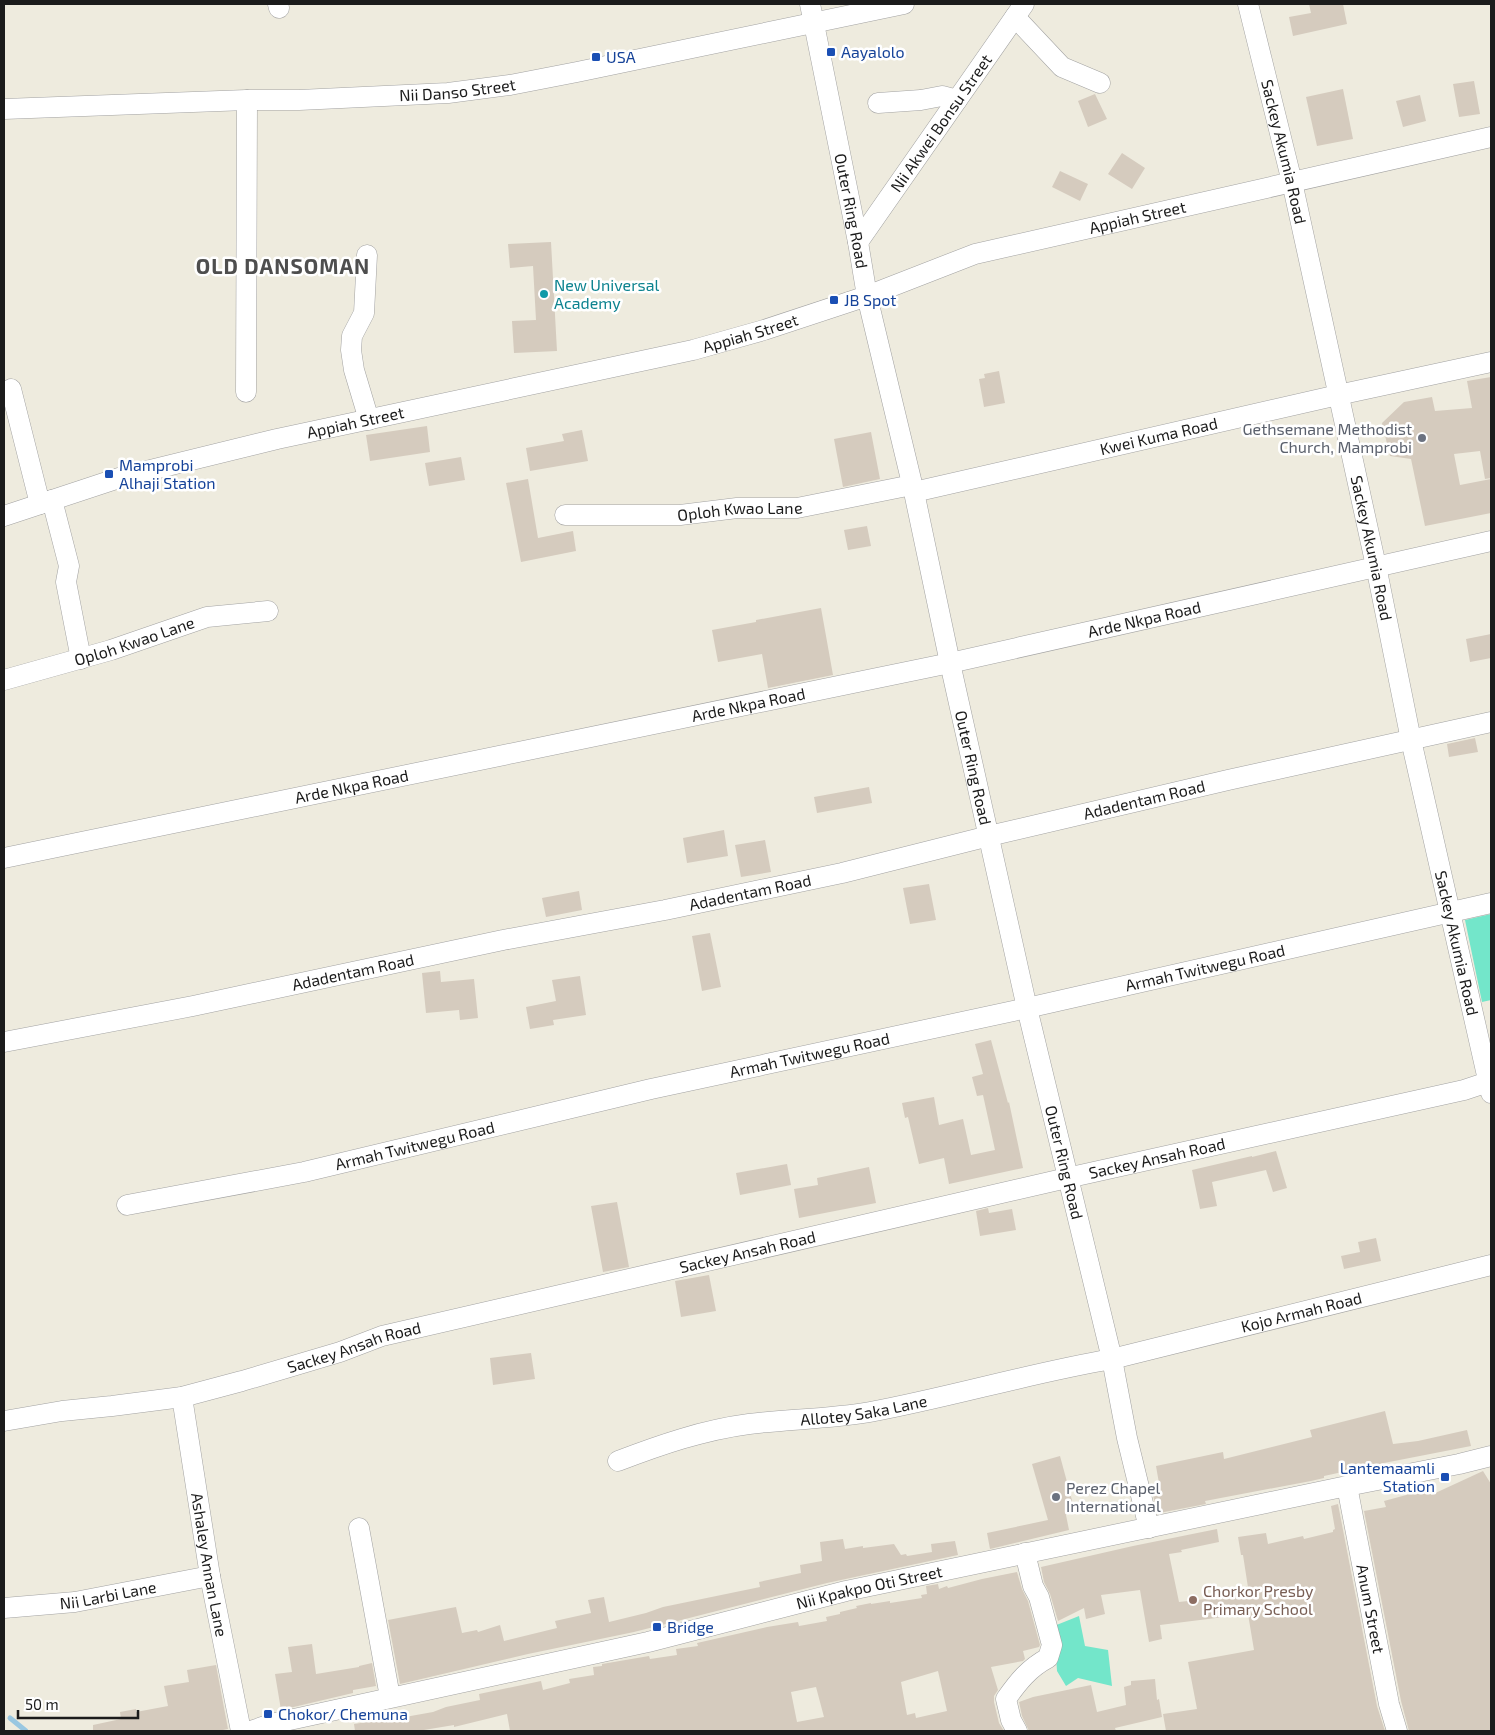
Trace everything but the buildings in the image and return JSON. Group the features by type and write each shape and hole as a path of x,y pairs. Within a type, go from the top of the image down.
{"street":[{"name":"Nii Danso Street","path":"4,109 448,93 510,85 812,13 904,4"},
{"name":"Sackey Akumia Road","path":"1248,4 1292,182 1376,566 1411,740 1490,1085"},
{"path":"1020,10 1062,67 1100,83"},
{"name":"Nii Akwei Bonsu Street","path":"858,242 1020,10"},
{"name":"Outer Ring Road","path":"812,13 867,296 913,489 1027,1008 1112,1359 1127,1438 1149,1528"},
{"path":"878,104 942,96 957,100"},
{"path":"246,392 247,100"},
{"name":"Appiah Street","path":"4,516 122,477 277,439 693,350 764,330 867,296 975,254 1491,137"},
{"path":"367,255 364,313 352,336 351,350 354,370 369,420"},
{"name":"Kwei Kuma Road","path":"913,489 1491,362"},
{"path":"11,389 46,502 69,566 66,582 81,659"},
{"name":"Oploh Kwao Lane","path":"565,515 680,515 737,508 797,508 913,489"},
{"name":"Arde Nkpa Road","path":"4,858 950,663 1491,541"},
{"name":"Oploh Kwao Lane","path":"4,680 111,650 207,617 268,611"},
{"name":"Adadentam Road","path":"4,1042 193,1006 503,940 665,910 842,873 989,836 1228,780 1491,722"},
{"name":"Armah Twitwegu Road","path":"127,1205 304,1172 651,1089 1027,1008 1450,914 1491,903"},
{"name":"Sackey Ansah Road","path":"4,1421 62,1411 182,1397 340,1352 382,1336 1067,1178 1490,1085"},
{"name":"Kojo Armah Road","path":"1112,1359 1491,1265"},
{"name":"Allotey Saka Lane","path":"618,1462 656,1446 696,1434 748,1424 877,1411 1015,1380 1072,1365 1112,1359"},
{"name":"Ashaley Annan Lane","path":"182,1397 210,1576 241,1731"},
{"name":"Nii Kpakpo Oti Street","path":"251,1731 271,1724 390,1697 648,1642 846,1591 1491,1456"},
{"name":"Anum Street","path":"1347,1486 1388,1704 1397,1731"},
{"path":"359,1528 390,1697"},
{"path":"1017,1731 1011,1720 1006,1699 1019,1680 1035,1665 1048,1658 1052,1646 1039,1597 1033,1586 1026,1553"},
{"name":"Nii Larbi Lane","path":"4,1608 75,1602 210,1576"}],"green space":[{"path":"1491,914 1491,1000 1482,1002 1465,920"},
{"path":"1079,1616 1085,1646 1108,1650 1112,1686 1078,1678 1066,1686 1057,1671 1054,1626"}],"waterway":[{"path":"10,1718 26,1731"}],"place":[{"name":"Aayalolo","path":"831,52"},
{"name":"USA","path":"596,57"},
{"name":"New Universal Academy","path":"544,294"},
{"name":"JB Spot","path":"834,300"},
{"name":"Gethsemane Methodist Church, Mamprobi","path":"1422,438"},
{"name":"Mamprobi Alhaji Station","path":"109,474"},
{"name":"Lantemaamli Station","path":"1445,1477"},
{"name":"Perez Chapel International","path":"1056,1497"},
{"name":"Chorkor Presby Primary School","path":"1193,1600"},
{"name":"Bridge","path":"657,1627"},
{"name":"Chokor/ Chemuna","path":"268,1714"}],"district":[{"name":"OLD DANSOMAN","path":"283,267"}]}
